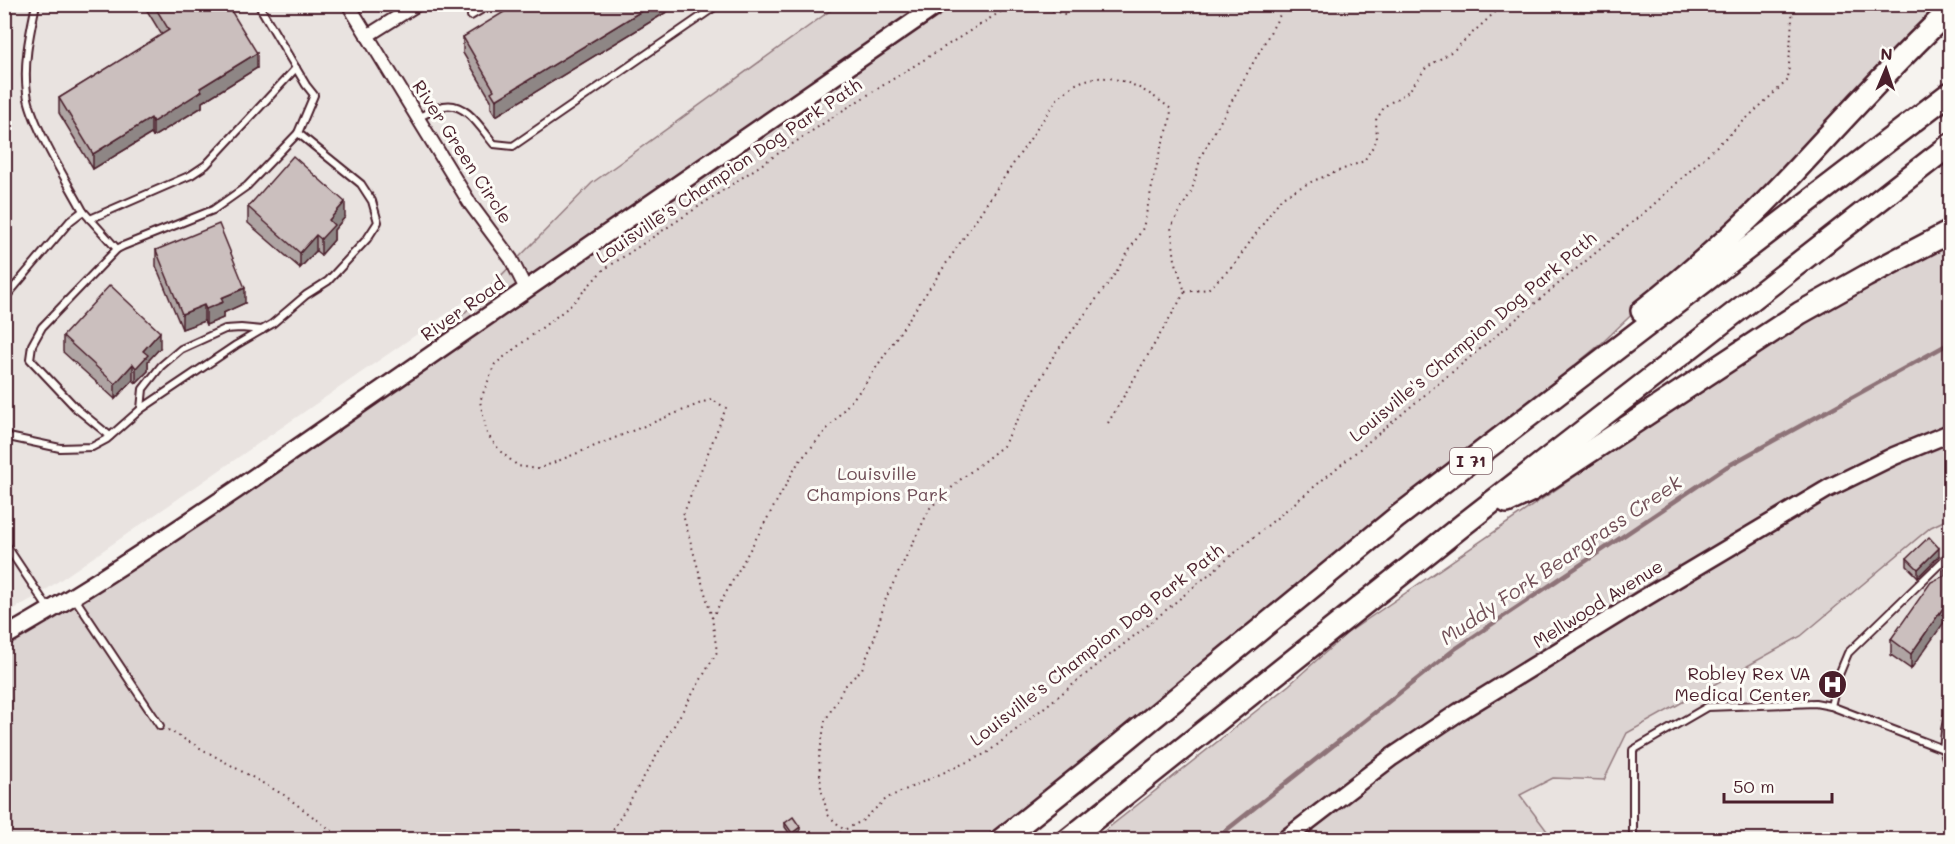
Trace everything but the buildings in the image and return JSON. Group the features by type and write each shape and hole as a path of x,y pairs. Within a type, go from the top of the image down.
{"highway":[{"path":"1396,518 1701,261 1784,183 1856,105 1950,10"},
{"name":"I 71","path":"1001,840 1396,518 1950,93"},
{"name":"I 71","path":"1068,840 1464,524 1950,145"},
{"path":"1464,524 1530,491 1800,313 1950,232"}],"street":[{"name":"River Green Circle","path":"348,4 471,205 511,259 526,289"},
{"name":"River Road","path":"4,637 74,597 236,490 939,4"},
{"path":"367,36 416,5"},
{"name":"Mellwood Avenue","path":"1284,840 1392,757 1459,712 1641,600 1829,488 1894,456 1950,433"}],"lane":[{"path":"36,4 27,48 27,94 38,126 83,211 117,249"},
{"path":"110,436 77,409 30,359 32,345 42,327 117,249 213,210 248,186 298,133 314,95 258,4"},
{"path":"471,16 491,4"},
{"path":"418,118 445,105 458,107 468,113 494,144 513,146 719,4"},
{"path":"90,219 191,175 206,165 296,68"},
{"path":"4,436 60,448 92,447 110,436 141,409 272,324 328,280 367,239 378,222 372,201 361,184 298,133"},
{"path":"4,299 70,220 83,211"},
{"path":"141,409 143,389 161,366 181,349 225,329 262,330"},
{"path":"4,542 50,611"},
{"path":"1831,706 1838,677 1848,653 1950,554"},
{"path":"74,597 160,726"},
{"path":"1633,840 1633,750 1707,706 1815,703 1831,706 1943,749"},
{"path":"1950,704 1948,729 1943,749 1950,770"}],"path":[{"name":"Louisville's Champion Dog Park Path","path":"607,840 717,652 712,618 683,515 726,408 711,399 538,469 518,466 501,452 487,434 480,401 495,364 570,306 602,270 842,111 1013,4"},
{"path":"1029,4 1064,14 1073,4"},
{"path":"1108,423 1185,292 1174,260 1171,227 1192,190 1201,156 1286,4"},
{"path":"1185,292 1208,289 1233,266 1282,197 1364,161 1377,140 1377,120 1385,106 1409,91 1426,68 1454,50 1504,4"},
{"name":"Louisville's Champion Dog Park Path","path":"830,840 862,821 887,798 987,753 1154,620 1652,206 1788,80 1793,4"},
{"path":"712,618 798,463 863,387 1057,99 1075,85 1096,77 1120,79 1153,96 1171,109 1170,123 1161,150 1143,228 1113,277 1054,355 1003,446 960,480 930,508 886,598 862,669 844,687 825,721 819,758 821,789 828,815 844,830"},
{"path":"160,726 284,795 344,840"}],"shaded area":[{"path":"5,5 895,5 37,596 5,614"},
{"name":"Robley Rex VA Medical Center","path":"1950,518 1950,839 1553,839 1519,796 1553,778 1604,780 1627,733 1801,636 1931,527"}],"green space":[{"name":"Louisville Champions Park","path":"838,5 1950,5 1950,11 1603,342 997,839 5,839 4,644 279,469 375,404 592,183"},
{"path":"1950,242 1950,518 1931,527 1801,636 1627,733 1604,780 1553,778 1520,795 1553,839 1093,840 1289,685 1346,634 1818,309"}],"waterway":[{"name":"Muddy Fork Beargrass Creek","path":"1214,840 1455,649 1726,467 1950,343"}],"place":[{"name":"Robley Rex VA Medical Center","path":"1832,684"}]}
